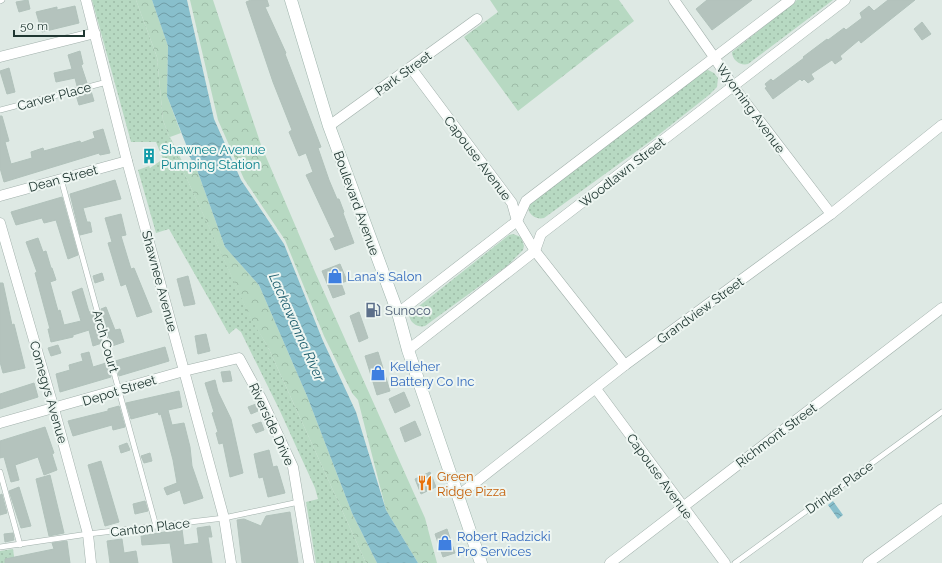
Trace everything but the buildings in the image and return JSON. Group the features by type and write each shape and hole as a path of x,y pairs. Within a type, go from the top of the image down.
{"street":[{"name":"Shawnee Avenue","path":"86,0 127,161 224,518 231,563"},
{"name":"Boulevard Avenue","path":"291,0 329,126 398,313 408,350 482,563"},
{"name":"Wyoming Avenue","path":"674,0 714,57 732,86 831,214"},
{"path":"398,313 517,220 526,201 790,0"},
{"name":"Woodlawn Street","path":"408,350 535,251 542,234 845,0"},
{"name":"Park Street","path":"329,126 477,20"},
{"path":"0,58 95,33"},
{"name":"Capouse Avenue","path":"411,68 512,203 517,220 535,251 625,365"},
{"name":"Grandview Street","path":"458,496 625,365 831,214 942,125"},
{"name":"Dean Street","path":"0,196 127,161"},
{"name":"Comegys Avenue","path":"0,223 54,409 88,534 91,563"},
{"name":"Richmont Street","path":"610,563 682,506 942,308"},
{"name":"Depot Street","path":"0,423 54,409 184,371 239,358"},
{"name":"Riverside Drive","path":"239,358 265,406 290,460 299,502 309,563"},
{"name":"Capouse Avenue","path":"596,389 725,563"},
{"path":"868,563 942,509"}],"lane":[{"name":"Carver Place","path":"0,110 108,82"},
{"name":"Arch Court","path":"61,179 156,526"},
{"name":"Drinker Place","path":"735,563 942,412"},
{"path":"0,472 20,544"},
{"name":"Canton Place","path":"0,547 88,534 224,518 299,502"}],"green space":[{"path":"92,0 136,0 157,57 163,120 176,155 251,318 268,347 366,563 316,563 306,502 318,499 315,488 280,411 241,332 236,328 229,334 169,229 156,233 138,170 149,166 150,168 163,159 156,142 131,142"},
{"path":"136,0 152,0 168,46 167,96 181,133 170,137 185,167 191,159 196,167 225,247 259,285 307,396 352,513 377,563 366,563 268,347 251,319 176,155 163,120 157,57"},
{"path":"190,0 213,0 261,145 315,272 425,518 437,563 418,563 386,510 358,400 352,393 324,336 285,240 244,179 218,120"},
{"path":"490,0 619,0 634,21 518,111 464,37 498,12"},
{"path":"797,0 833,0 748,64 739,63 733,58 732,52"},
{"path":"708,70 714,73 718,78 717,87 709,95 652,140 544,218 538,218 531,214 528,205 703,71"},
{"path":"513,234 521,237 524,246 523,250 507,266 425,326 416,325 410,320 409,314 509,235"},
{"path":"13,549 15,563 0,563 0,551"}],"water":[{"name":"Lackawanna River","path":"152,0 187,0 214,119 241,180 284,244 323,341 356,412 386,510 418,563 377,563 352,513 307,396 259,285 225,247 196,167 188,154 184,153 187,147 167,96 168,46"},
{"path":"833,501 843,515 838,519 828,505"}],"place":[{"name":"Shawnee Avenue Pumping Station","path":"149,156"},
{"name":"Lana's Salon","path":"335,276"},
{"name":"Sunoco","path":"373,310"},
{"name":"Kelleher Battery Co Inc","path":"378,373"},
{"name":"Green Ridge Pizza","path":"425,483"},
{"name":"Robert Radzicki Pro Services","path":"445,543"}]}
